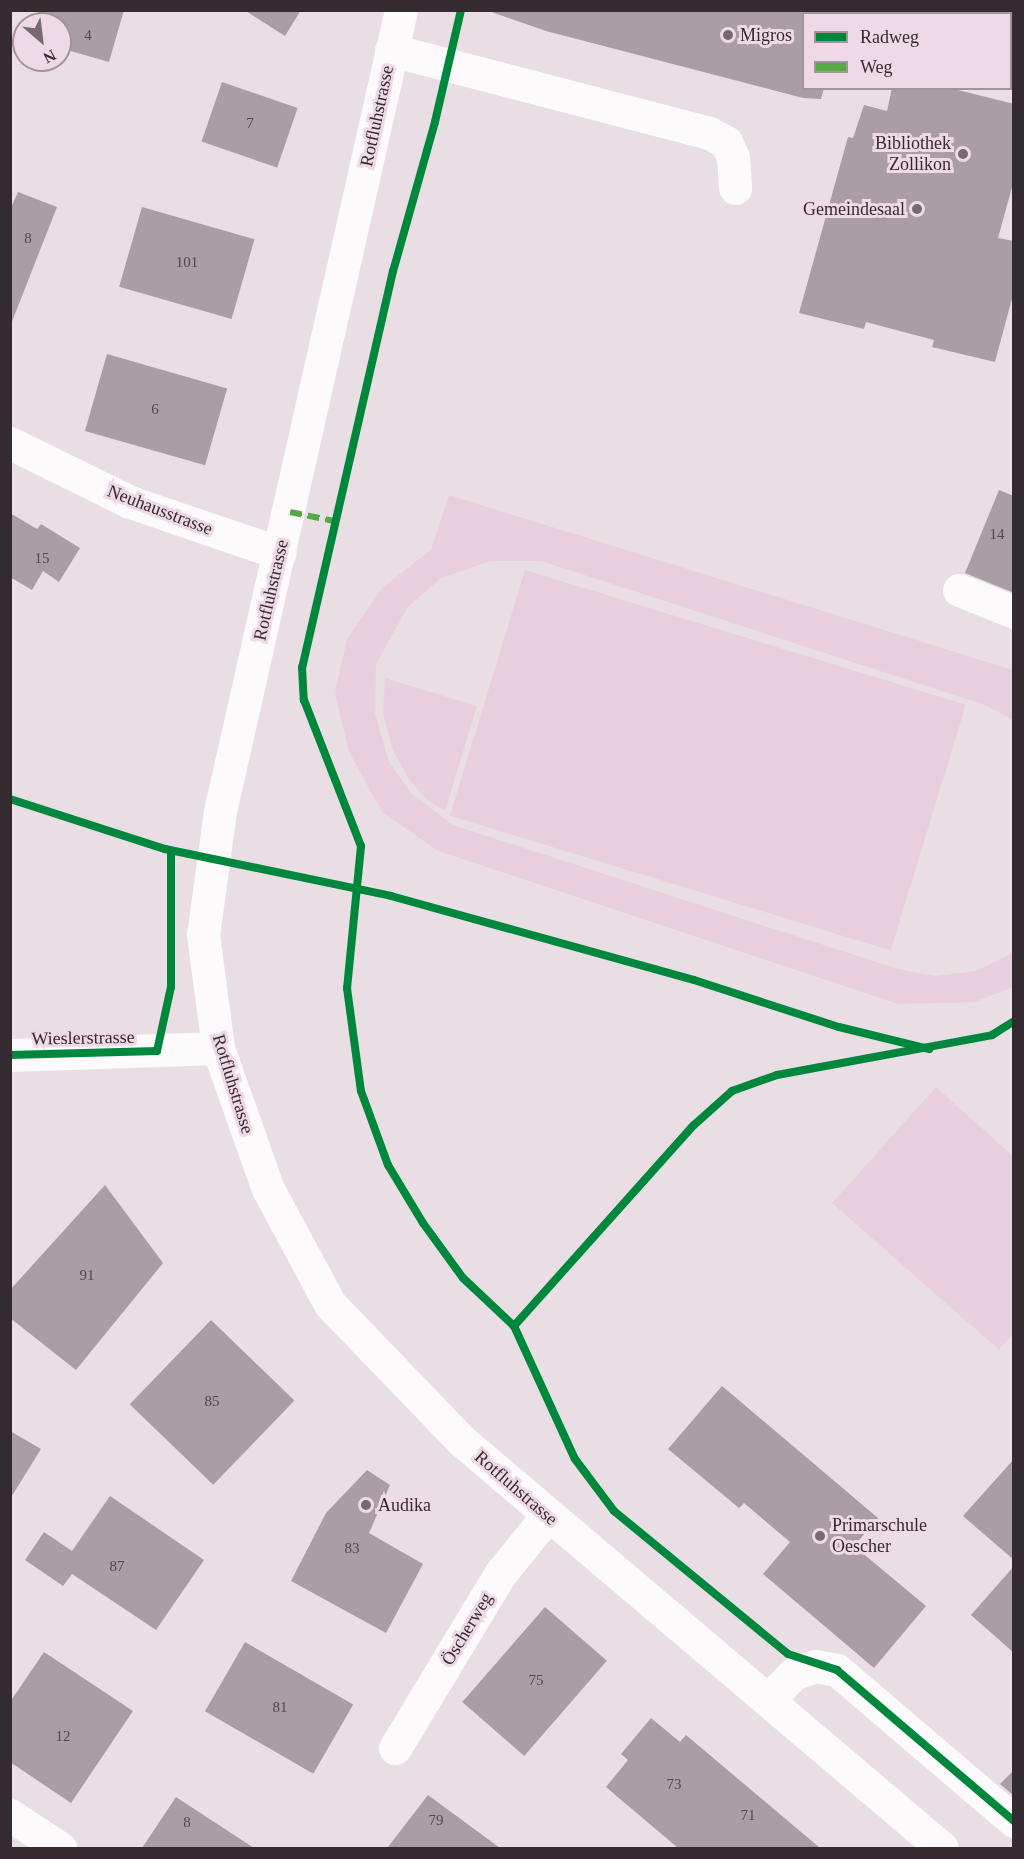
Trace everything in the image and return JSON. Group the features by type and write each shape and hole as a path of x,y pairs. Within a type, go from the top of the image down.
{"main road":[{"name":"Rotfluhstrasse","path":"401,10 220,811 203,935 218,1048 268,1189 330,1305 421,1403 548,1515 942,1848"},
{"path":"391,50 709,133 726,142 733,157 735,188"},
{"name":"Neuhausstrasse","path":"10,443 130,502 280,553"},
{"path":"959,590 1014,612"},
{"name":"Wieslerstrasse","path":"10,1055 218,1048"},
{"name":"Öscherweg","path":"395,1748 500,1574 548,1515"},
{"path":"768,1700 793,1674 815,1666 837,1670 1014,1821"},
{"path":"10,1815 60,1848"}],"shaded area":[{"path":"449,495 1013,670 1013,720 985,705 541,561 491,561 441,578 408,607 376,664 375,713 389,762 411,793 453,825 898,969 935,976 976,971 1013,953 1013,987 975,1002 898,1004 438,851 382,812 349,752 335,693 347,639 383,587 431,550"},
{"path":"525,570 966,705 891,951 450,816"},
{"path":"385,678 477,706 445,811 427,800 408,778 392,748 383,713"},
{"path":"936,1087 1013,1156 1013,1333 999,1350 832,1203"}],"building":[{"path":"39,10 124,10 109,62 72,51 72,12 38,12"},
{"path":"244,10 301,10 285,36"},
{"name":"Migros","path":"486,10 845,10 802,12 802,90 823,90 821,99 803,98 546,31"},
{"path":"222,82 298,108 277,168 201,142"},
{"name":"Gemeindesaal","path":"892,90 958,90 1014,104 1014,180 998,238 1014,241 1014,291 995,362 932,347 934,340 866,322 864,329 799,313 848,137 853,138 864,105 887,111"},
{"path":"18,192 57,207 11,324 10,210"},
{"path":"142,207 254,239 232,319 119,287"},
{"path":"107,354 227,388 205,465 85,431"},
{"path":"999,490 1014,496 1014,593 965,573"},
{"path":"10,513 37,529 41,524 80,548 59,582 43,571 32,590 10,577"},
{"path":"105,1185 163,1263 76,1370 10,1318 10,1290"},
{"path":"211,1320 294,1401 213,1485 130,1404"},
{"path":"722,1386 878,1518 854,1546 926,1606 874,1668 763,1574 790,1542 744,1503 739,1508 668,1449"},
{"path":"10,1431 41,1449 10,1499"},
{"path":"1014,1459 1014,1560 963,1516"},
{"path":"367,1470 390,1485 369,1533 423,1564 386,1633 291,1581 326,1513"},
{"path":"110,1496 204,1560 156,1630 72,1574 63,1586 25,1560 44,1532 72,1551"},
{"path":"1014,1566 1014,1653 971,1615"},
{"path":"545,1607 607,1661 524,1756 462,1702"},
{"path":"245,1642 353,1704 313,1774 205,1711"},
{"path":"44,1652 133,1711 71,1803 10,1762 10,1702"},
{"path":"651,1718 680,1742 686,1735 820,1848 678,1848 606,1787 628,1760 621,1754"},
{"path":"1014,1770 1014,1796 1000,1784"},
{"path":"428,1795 500,1848 388,1847"},
{"path":"176,1797 254,1848 142,1848"}],"marked path":[{"path":"290,512 334,521"}],"cycle path":[{"path":"461,10 435,122 393,271 302,667 304,700 361,846 347,988 361,1091 388,1165 423,1223 463,1278 514,1326 575,1459 614,1511 788,1654 837,1670 1014,1821"},
{"path":"10,799 165,849 391,896 694,980 839,1027 929,1049"},
{"path":"10,1055 157,1051 171,987 171,851"},
{"path":"514,1326 694,1125 732,1091 777,1075 992,1035 1014,1021"}],"place":[{"name":"Migros","path":"728,35"},
{"name":"Bibliothek Zollikon","path":"963,154"},
{"name":"Gemeindesaal","path":"917,209"},
{"name":"Audika","path":"366,1505"},
{"name":"Primarschule Oescher","path":"820,1536"}]}
